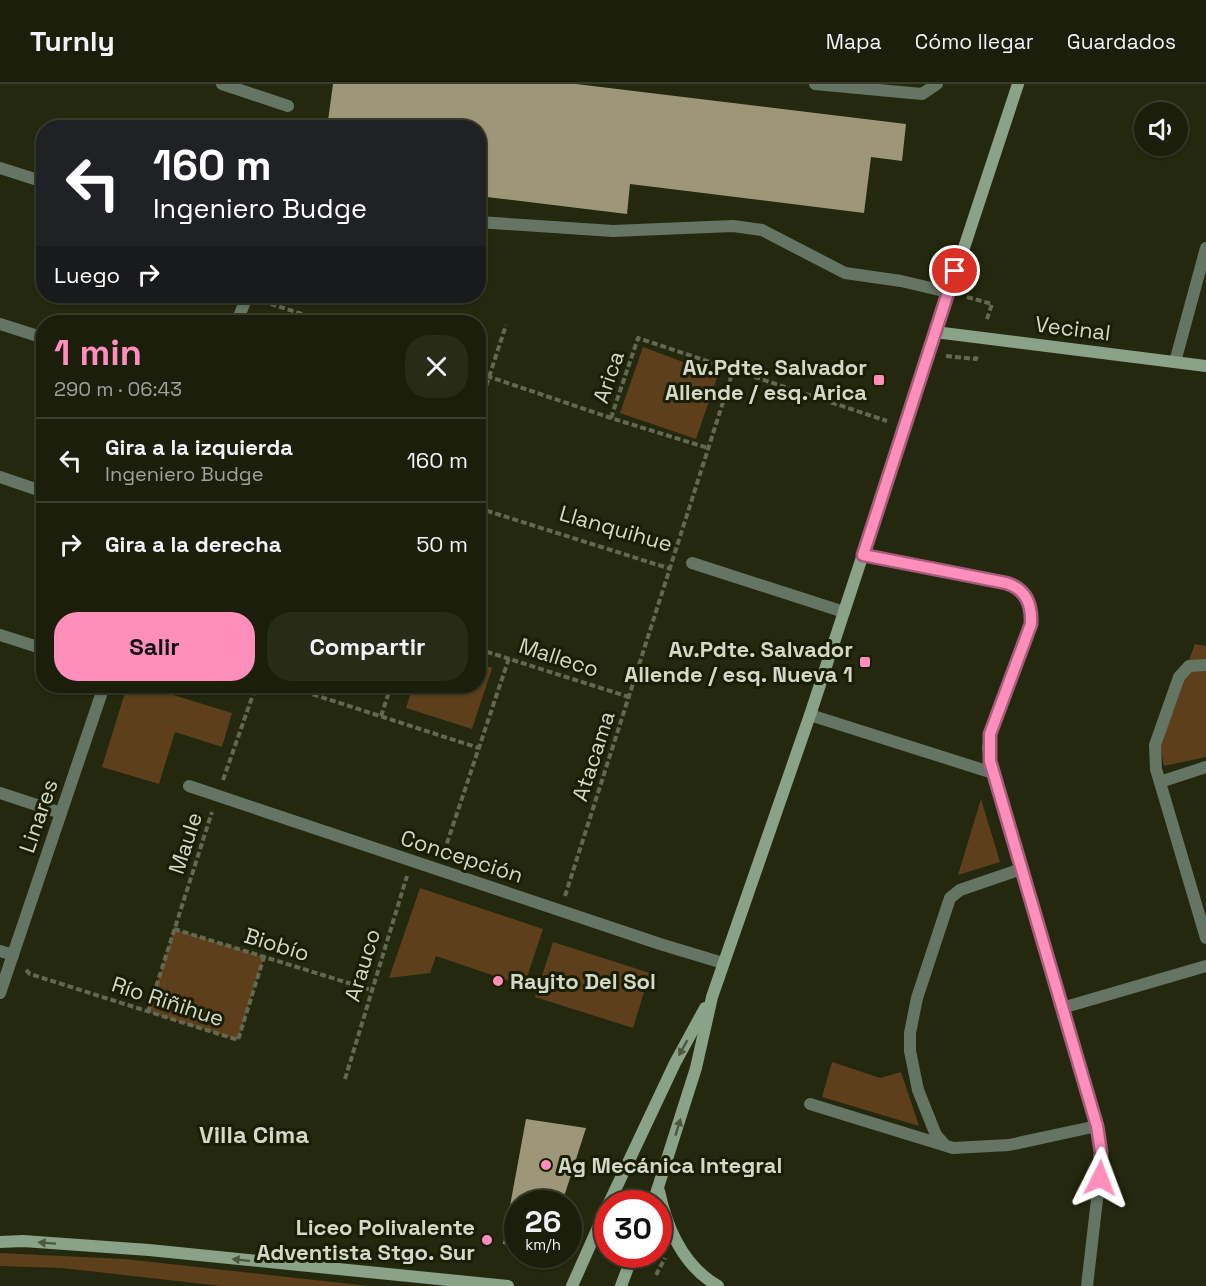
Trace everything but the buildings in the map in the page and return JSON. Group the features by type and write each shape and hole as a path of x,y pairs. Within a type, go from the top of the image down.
{"main road":[{"path":"659,1190 696,1068 712,997 723,963 810,715 903,427 1018,84"},
{"name":"Vecinal","path":"935,332 1206,366"},
{"path":"615,1190 675,1063 712,997"},
{"path":"672,1231 685,1256 718,1286"},
{"path":"572,1286 594,1236"},
{"path":"0,1242 23,1241 149,1251 508,1286"},
{"path":"621,1286 628,1268"}],"street":[{"path":"222,84 288,106"},
{"path":"815,84 922,94 937,84"},
{"path":"0,168 36,179"},
{"path":"486,223 614,231 733,226 762,230 845,273 901,281 948,292"},
{"path":"1175,362 1206,248"},
{"path":"0,324 36,335"},
{"path":"0,477 36,489"},
{"path":"863,555 1014,585 1027,597 1031,624 990,734 988,749 993,773 1097,1126 1101,1165 1087,1286"},
{"name":"Llanquihue","path":"692,563 844,612"},
{"path":"0,635 36,646"},
{"path":"1206,665 1189,666 1179,676 1155,745 1155,762 1160,782 1206,938"},
{"name":"Linares","path":"0,993 102,693"},
{"path":"810,715 993,773"},
{"path":"1160,782 1206,768"},
{"name":"Concepción","path":"189,786 723,963"},
{"path":"0,793 61,813"},
{"path":"945,1145 936,1135 918,1090 910,1051 913,1015 950,898 960,890 1021,869"},
{"path":"0,951 13,955"},
{"path":"1062,1008 1206,966"},
{"path":"810,1104 962,1149 1010,1145 1097,1126"}],"path":[{"path":"269,303 305,315"},
{"path":"486,388 506,325"},
{"name":"Arica","path":"611,418 638,338 903,427"},
{"name":"Atacama","path":"561,910 733,371"},
{"path":"486,375 611,418 708,448"},
{"name":"Llanquihue","path":"486,511 669,569 692,563"},
{"name":"Malleco","path":"486,651 629,697"},
{"path":"438,870 509,658"},
{"name":"Maule","path":"148,1012 217,796 254,693"},
{"path":"309,693 479,748"},
{"path":"381,716 389,693"},
{"name":"Arauco","path":"345,1079 412,861"},
{"name":"Biobío","path":"174,929 371,990"},
{"name":"Río Riñihue","path":"13,955 30,974 238,1040 264,957"}],"shaded area":[{"path":"643,347 718,375 696,439 620,413"},
{"path":"1195,644 1206,646 1206,757 1164,766 1159,741"},
{"path":"486,666 492,668 486,686"},
{"path":"125,693 167,693 232,713 222,747 175,732 159,784 102,767"},
{"path":"411,693 484,693 472,729 406,708"},
{"path":"981,799 1000,862 958,875"},
{"path":"420,888 543,929 524,986 436,956 430,973 389,978"},
{"path":"174,929 264,957 238,1040 148,1012"},
{"path":"553,942 650,973 633,1028 535,997"},
{"path":"832,1062 880,1078 901,1072 919,1126 822,1097"},
{"path":"0,1253 125,1259 369,1286 221,1286 62,1268 0,1266"}],"place":[{"name":"Av.Pdte. Salvador Allende / esq. Arica","path":"879,380"},
{"name":"Av.Pdte. Salvador Allende / esq. Nueva 1","path":"865,662"},
{"name":"Rayito Del Sol","path":"498,981"},
{"name":"Ag Mecánica Integral","path":"546,1165"},
{"name":"Liceo Polivalente Adventista Stgo. Sur","path":"487,1240"}],"district":[{"name":"Villa Cima","path":"254,1135"}],"route":[{"path":"955,271 863,555 1014,585 1027,597 1031,624 990,734 988,749 1097,1126 1101,1152 1100,1178"}]}
